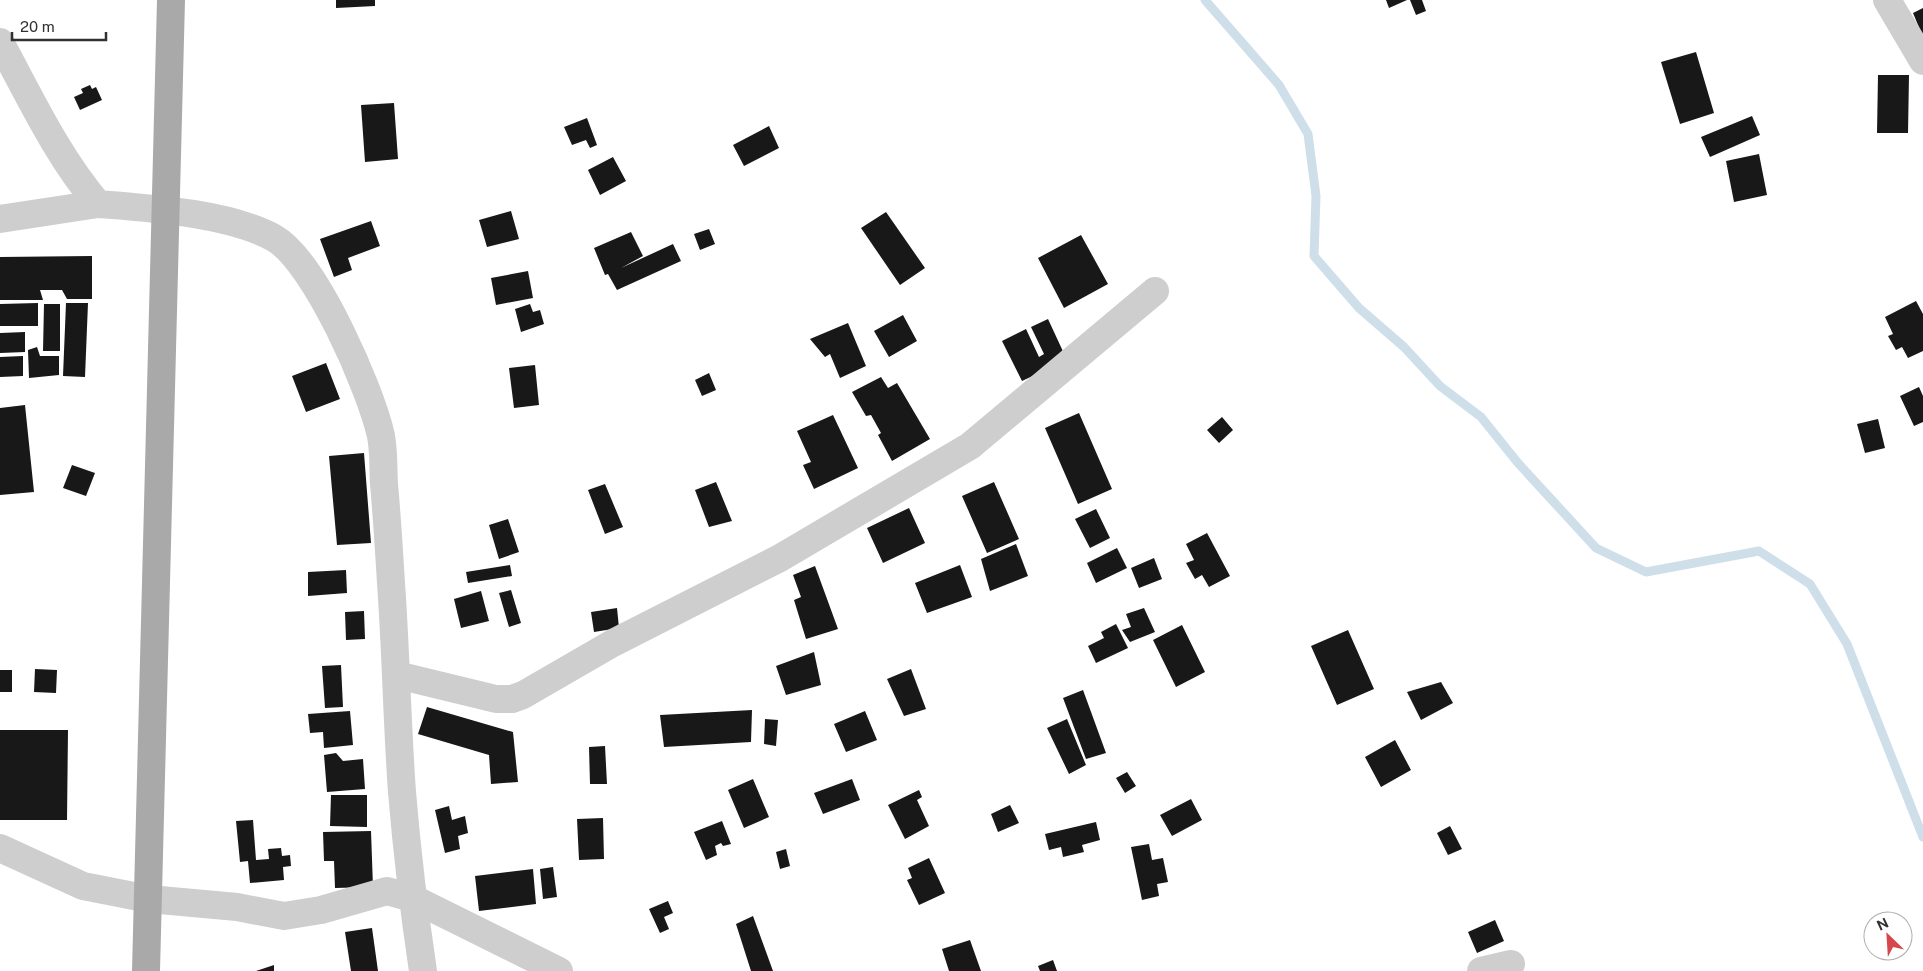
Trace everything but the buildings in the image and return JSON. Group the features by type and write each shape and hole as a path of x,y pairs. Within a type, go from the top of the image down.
{"main road":[{"path":"146,971 171,0"}],"street":[{"path":"1887,0 1923,61"},
{"path":"0,42 61,155 80,183 98,204"},
{"path":"0,219 98,204 167,210 243,226 276,239 298,262 333,315 360,372 381,437 397,675 402,789 412,898 423,971"},
{"path":"397,675 496,699 512,699 524,695 613,643 780,558 970,446 1155,291"},
{"path":"0,848 83,886 149,899 238,907 284,916 322,910 387,891 412,898 559,971"},
{"path":"1481,971 1511,964"}],"waterway":[{"path":"1205,0 1279,85 1308,134 1316,196 1314,256 1359,308 1404,347 1440,386 1481,417 1518,463 1596,548 1646,572 1759,551 1810,584 1847,644 1923,837"}]}
